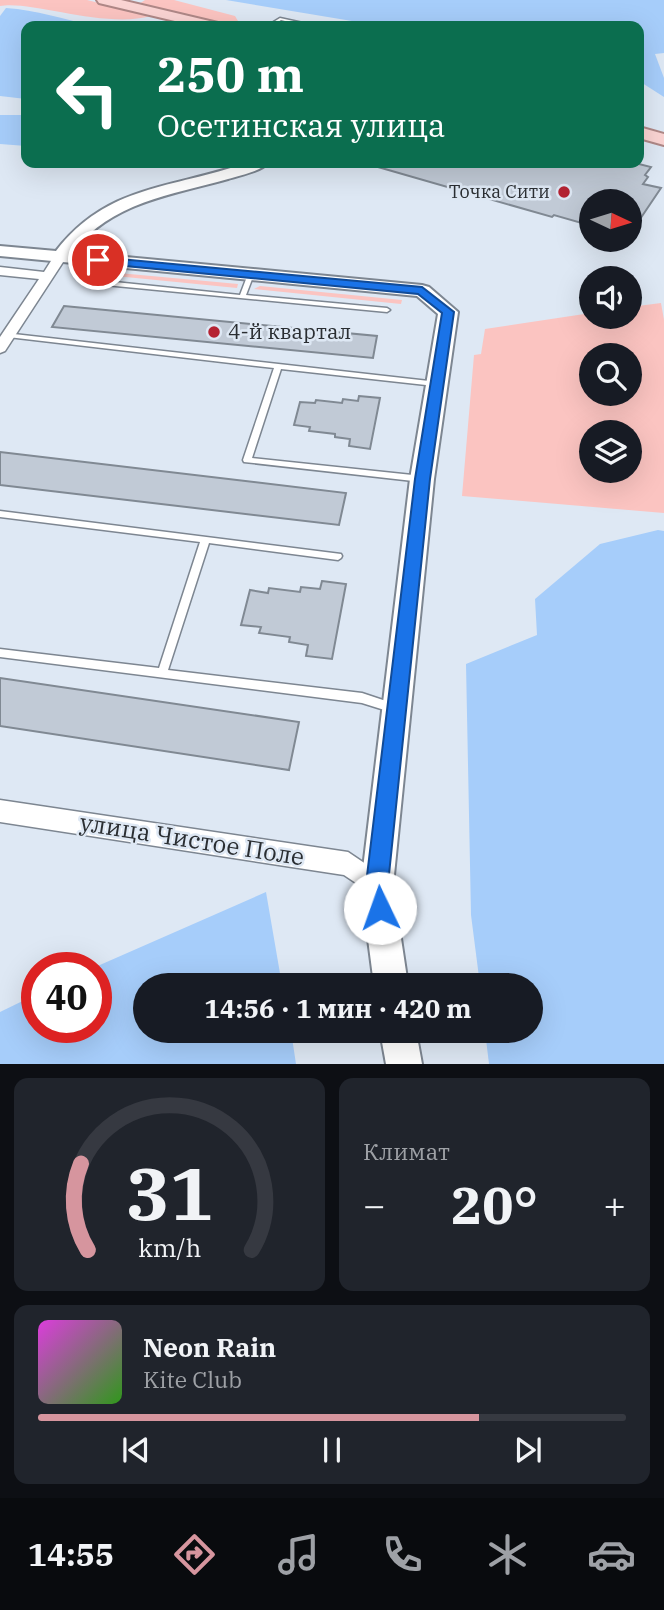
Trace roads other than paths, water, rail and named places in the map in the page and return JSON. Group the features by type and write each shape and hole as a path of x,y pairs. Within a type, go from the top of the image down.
{"main road":[{"path":"104,0 192,21"},
{"path":"644,134 664,140"}],"street":[{"path":"3,341 61,256 86,226 106,212 132,201 243,168"},
{"path":"0,251 422,290 448,312 422,479 377,884 389,973"},
{"path":"0,271 40,275"},
{"name":"улица Чистое Поле","path":"0,811 348,864 377,884"},
{"path":"400,1043 404,1064"}],"lane":[{"path":"242,297 251,274"},
{"path":"105,283 387,310"},
{"path":"3,341 435,384"},
{"path":"278,367 247,460 422,479"},
{"path":"0,514 338,555"},
{"path":"162,673 206,539"},
{"path":"0,653 362,698 396,708"}],"water":[{"path":"226,0 664,0 664,53 655,54 664,78 664,97 644,84 644,21 352,21"},
{"path":"6,8 72,21 21,21 21,98 0,96 0,16"},
{"path":"0,115 21,115 21,146 0,144"},
{"path":"658,530 664,531 664,1064 489,1064 486,1043 543,1043 543,973 478,973 471,915 466,664 537,635 535,599 600,544"},
{"path":"266,892 280,973 133,973 133,1043 293,1043 296,1064 0,1064 0,1012 21,1002 21,1043 112,1043 112,960"}],"place":[{"name":"Точка Сити","path":"564,192"},
{"name":"4-й квартал","path":"214,332"}]}
